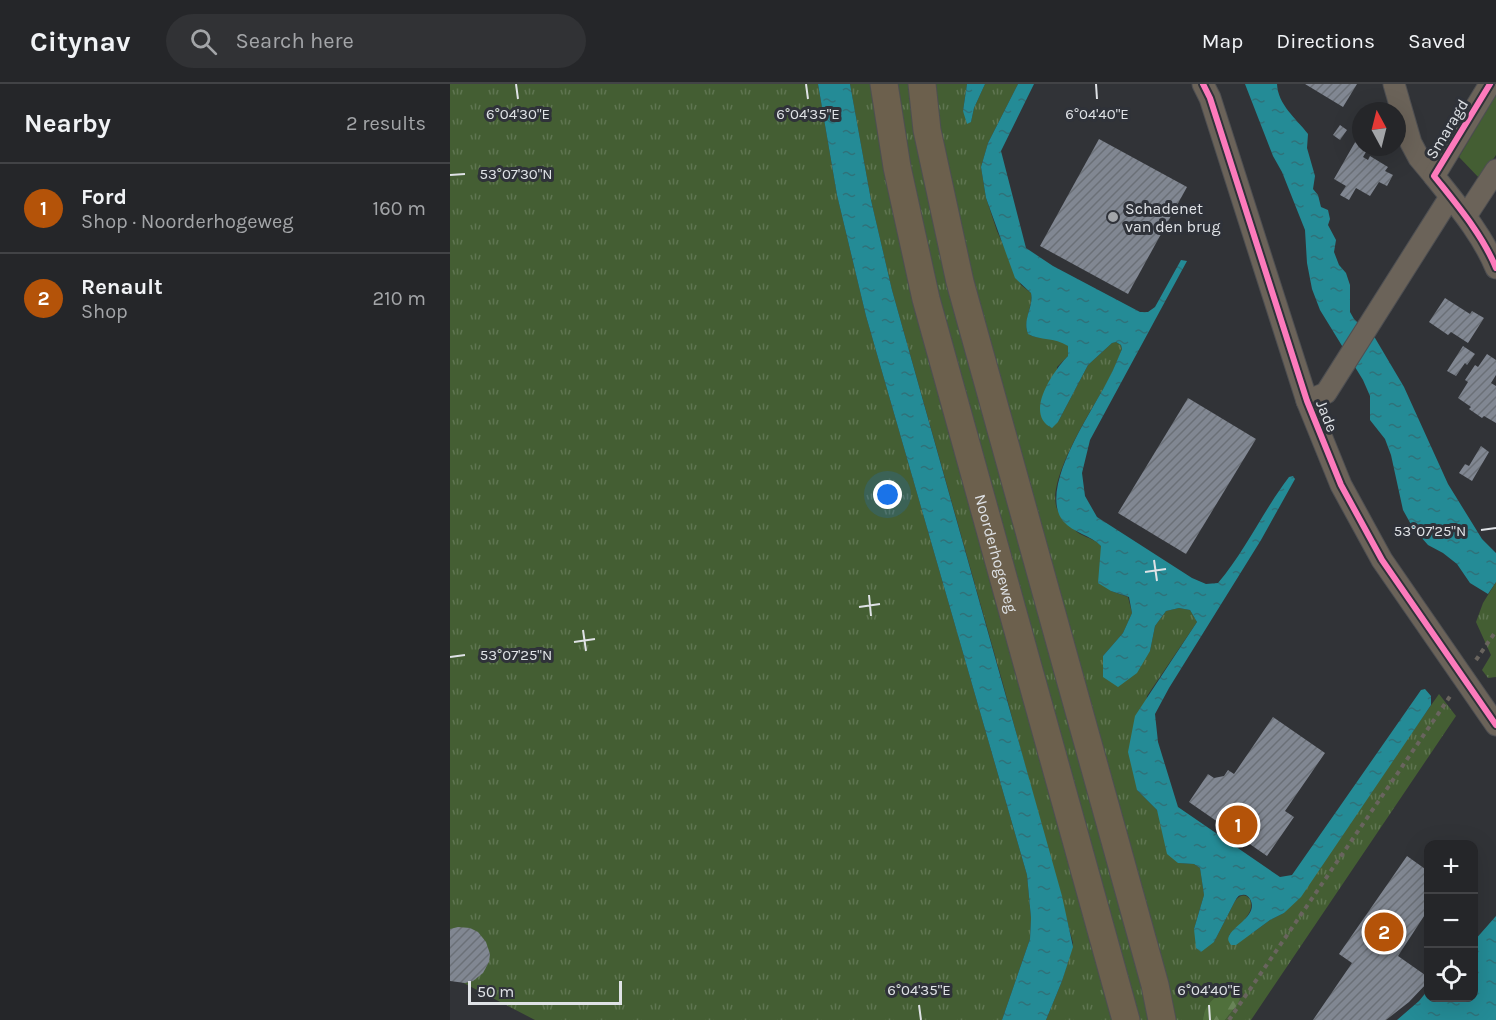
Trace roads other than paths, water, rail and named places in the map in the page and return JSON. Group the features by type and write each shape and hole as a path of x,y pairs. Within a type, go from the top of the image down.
{"main road":[{"name":"Noorderhogeweg","path":"884,84 897,167 926,299 1126,1020"},
{"path":"922,84 927,130 960,282 1155,985 1162,1020"}],"street":[{"name":"Jade","path":"1203,84 1210,98 1306,401 1341,485 1382,560 1462,679 1493,710"},
{"path":"1394,84 1411,143 1419,158 1434,176"},
{"name":"Smaragd","path":"1490,84 1434,176 1466,216 1496,268"},
{"path":"1466,216 1496,170"},
{"path":"1306,401 1326,393 1372,324 1450,197"}],"water":[{"path":"818,84 850,84 871,200 892,290 1062,896 1073,947 1046,1020 1002,1020 1030,939 1031,918 1027,875 866,316 837,195"},
{"path":"967,84 985,84 974,108 971,122 967,124 963,111"},
{"path":"1018,84 1034,84 1001,151 1026,248 1053,266 1140,312 1148,312 1155,307 1181,260 1187,261 1090,440 1082,473 1085,496 1097,517 1192,578 1206,584 1218,583 1289,477 1293,476 1295,479 1261,540 1155,714 1158,742 1178,807 1280,877 1292,875 1421,690 1425,689 1431,696 1431,705 1301,897 1284,913 1270,920 1236,945 1231,945 1228,940 1251,910 1250,899 1245,895 1236,899 1214,942 1201,952 1196,948 1194,929 1204,895 1200,868 1194,864 1178,863 1167,854 1157,810 1137,790 1128,752 1135,716 1197,622 1190,610 1179,608 1166,611 1155,626 1150,651 1137,673 1118,687 1103,677 1103,656 1123,633 1132,613 1129,597 1111,591 1098,583 1101,546 1067,525 1057,507 1057,489 1062,469 1122,349 1121,345 1116,342 1112,343 1088,365 1058,422 1052,428 1044,421 1040,413 1044,392 1049,381 1068,356 1068,346 1058,341 1028,334 1026,323 1031,293 1015,278 986,198 981,167 988,143"},
{"path":"1245,84 1277,84 1284,105 1308,134 1307,148 1315,176 1313,189 1318,195 1321,207 1328,210 1330,219 1328,225 1336,240 1334,252 1350,285 1350,312 1354,319 1375,338 1404,387 1448,484 1482,539 1496,553 1496,582 1488,594 1470,583 1457,564 1428,545 1413,528 1403,510 1391,455 1385,439 1370,420 1370,396 1363,380 1320,310 1312,289 1307,263 1305,230"},
{"path":"1496,916 1496,1020 1397,1020 1424,995 1424,1002 1478,1002 1478,936"}],"place":[{"name":"Schadenet van den brug","path":"1113,217"},
{"name":"Ford","path":"1238,825"},
{"name":"Renault","path":"1384,932"}]}
